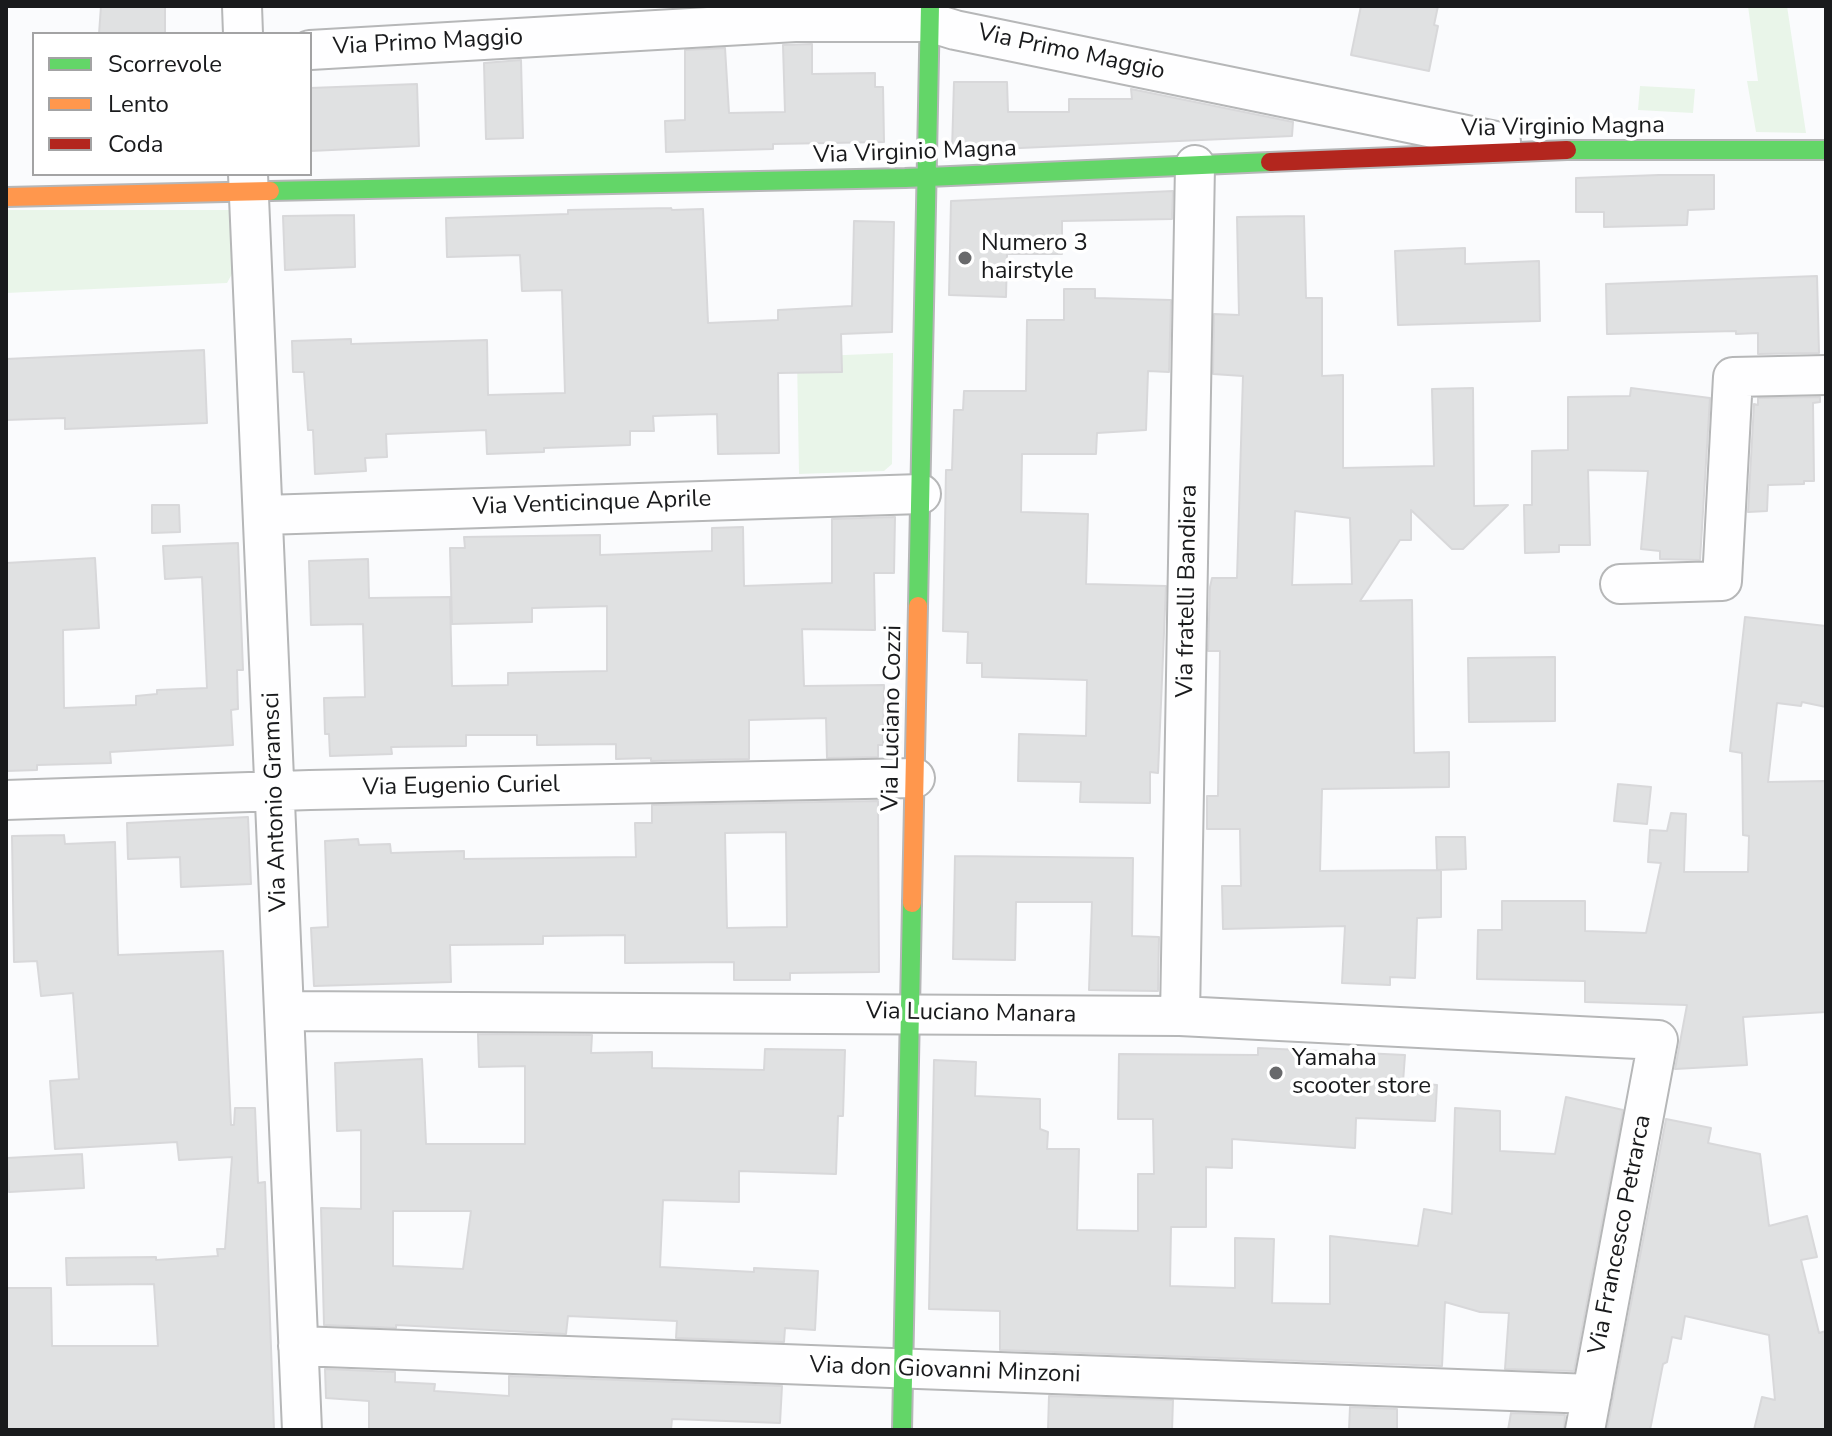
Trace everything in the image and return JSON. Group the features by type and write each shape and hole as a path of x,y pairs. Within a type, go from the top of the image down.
{"street":[{"path":"242,6 243,32"},
{"name":"Via Primo Maggio","path":"312,50 795,14 930,14 955,30 1539,150"},
{"name":"Via Luciano Cozzi","path":"902,1430 930,14"},
{"name":"Via Virginio Magna","path":"6,197 248,182 928,177 1539,150 1826,150"},
{"name":"Via fratelli Bandiera","path":"1180,1016 1195,165"},
{"name":"Via Antonio Gramsci","path":"248,182 302,1430"},
{"path":"1620,584 1722,581 1733,377 1826,375"},
{"name":"Via Venticinque Aprile","path":"264,515 921,494"},
{"name":"Via Eugenio Curiel","path":"6,800 276,791 915,778"},
{"name":"Via Luciano Manara","path":"284,1011 1180,1016 1658,1040"},
{"name":"Via Francesco Petrarca","path":"1588,1412 1658,1040"},
{"name":"Via don Giovanni Minzoni","path":"298,1346 903,1370 1588,1412"}],"shaded area":[{"path":"1748,6 1787,6 1806,133 1756,132 1747,81 1758,81"},
{"path":"1640,86 1695,89 1693,113 1638,110"},
{"path":"6,210 230,210 232,274 227,283 6,293"},
{"path":"893,353 892,464 884,471 799,474 797,357"}],"building":[{"path":"101,6 165,6 165,32 99,32"},
{"path":"1361,6 1438,6 1434,25 1438,26 1429,71 1351,55"},
{"path":"812,44 812,74 875,73 875,87 883,87 884,142 773,144 773,149 666,152 665,121 685,120 685,50 725,48 729,113 785,112 783,45"},
{"path":"521,60 523,138 486,139 484,63"},
{"path":"954,82 1007,82 1008,112 1069,112 1069,99 1132,99 1131,89 1293,122 1292,136 952,151"},
{"path":"417,84 419,146 312,151 312,88"},
{"path":"1714,175 1714,209 1688,210 1687,225 1604,227 1604,212 1576,212 1576,178"},
{"path":"1173,191 1172,219 1062,221 1062,254 1007,254 1006,297 949,295 951,201"},
{"path":"703,209 708,323 778,320 778,310 852,306 854,221 894,222 892,332 841,334 842,372 778,373 779,453 718,454 717,414 653,416 654,431 630,431 630,445 544,448 544,452 487,454 486,430 386,434 387,457 365,458 366,471 315,474 313,430 308,430 304,372 293,372 292,341 351,339 351,344 487,340 488,395 565,393 562,290 522,291 520,255 447,257 446,218 568,214 568,210"},
{"path":"354,215 355,267 285,270 283,216"},
{"path":"1304,216 1306,298 1322,298 1322,376 1343,375 1343,468 1434,466 1432,389 1473,388 1474,506 1508,505 1463,549 1452,549 1411,510 1411,540 1400,540 1360,601 1412,600 1414,753 1449,752 1449,787 1322,789 1320,871 1441,870 1441,917 1417,918 1415,978 1390,977 1390,985 1342,983 1345,926 1223,929 1222,886 1241,886 1240,829 1207,829 1207,796 1218,796 1220,651 1208,651 1210,587 1212,578 1237,578 1243,376 1213,374 1214,314 1239,315 1237,217","holes":["1295,511 1350,518 1352,584 1292,585"]},
{"path":"1465,248 1465,264 1539,261 1540,321 1398,325 1395,251"},
{"path":"1817,276 1819,353 1758,354 1758,333 1736,334 1736,331 1607,334 1606,284"},
{"path":"1064,289 1095,289 1095,298 1171,300 1169,372 1148,371 1146,430 1097,433 1096,454 1022,454 1021,512 1088,514 1086,584 1166,586 1158,773 1150,772 1150,803 1080,802 1081,782 1018,781 1019,734 1086,736 1087,680 982,677 982,663 967,663 968,632 943,631 946,470 952,470 954,410 963,410 964,391 1026,391 1027,320 1064,320"},
{"path":"204,350 207,423 65,429 65,418 6,420 6,359"},
{"path":"1631,388 1710,398 1700,560 1660,559 1660,551 1641,549 1648,471 1588,470 1590,545 1559,545 1559,552 1525,553 1524,505 1532,505 1532,451 1568,450 1568,397 1630,396"},
{"path":"1820,397 1820,402 1813,403 1814,481 1768,485 1767,511 1748,512 1754,404 1758,405 1758,398"},
{"path":"152,505 179,505 180,532 152,533"},
{"path":"895,517 894,573 874,573 875,630 802,629 804,686 884,685 883,745 878,745 878,757 827,758 826,718 749,720 749,759 616,759 616,744 537,745 537,735 466,735 466,746 391,747 392,754 330,756 329,734 325,734 324,698 365,697 363,624 311,625 309,561 368,559 369,598 450,597 452,686 508,685 508,673 607,671 607,606 532,608 532,622 452,624 450,548 465,548 464,537 600,535 600,555 712,551 712,528 743,527 744,586 832,583 832,519"},
{"path":"238,543 243,670 237,670 238,709 231,710 233,745 110,752 111,763 37,765 37,770 6,771 6,563 95,558 99,628 63,630 64,708 136,705 136,696 157,694 157,690 207,688 202,577 165,579 163,546"},
{"path":"1745,617 1826,626 1826,707 1802,702 1801,706 1777,703 1768,782 1826,781 1826,1012 1743,1017 1747,1065 1675,1069 1687,1005 1585,1002 1585,981 1477,979 1478,930 1502,930 1502,901 1585,901 1585,931 1646,933 1661,863 1648,862 1650,830 1667,831 1671,813 1686,814 1684,872 1748,872 1749,836 1743,835 1742,753 1730,751"},
{"path":"1555,657 1555,721 1469,722 1468,658"},
{"path":"1618,784 1651,787 1647,824 1614,821"},
{"path":"878,801 879,972 790,973 790,980 734,980 734,962 625,963 625,935 543,936 543,944 450,945 451,982 314,986 311,928 328,927 325,841 358,839 359,845 390,844 391,853 464,851 464,859 636,857 635,823 652,823 652,805","holes":["786,832 787,927 727,928 725,833"]},
{"path":"248,817 251,884 181,887 180,857 128,859 127,823"},
{"path":"64,835 65,844 115,842 118,955 223,951 231,1125 234,1125 235,1108 255,1108 258,1183 265,1182 274,1430 6,1430 6,1288 51,1288 52,1346 158,1346 154,1284 67,1285 66,1258 156,1257 156,1260 218,1256 217,1249 225,1249 232,1157 179,1160 177,1142 55,1149 50,1081 79,1079 73,993 41,996 37,961 14,962 12,836"},
{"path":"1436,837 1465,837 1466,869 1437,870"},
{"path":"955,856 1133,858 1132,936 1159,937 1158,991 1089,990 1092,902 1016,902 1015,960 953,959"},
{"path":"478,1034 592,1035 591,1053 652,1052 652,1068 764,1070 765,1049 845,1050 843,1116 838,1116 836,1174 739,1171 739,1202 663,1200 660,1267 754,1272 754,1268 818,1271 815,1330 785,1328 784,1342 676,1338 677,1321 568,1316 566,1334 396,1325 396,1328 324,1325 321,1208 361,1209 361,1130 337,1131 335,1063 422,1059 426,1144 525,1144 525,1066 479,1067","holes":["393,1211 471,1211 463,1269 393,1266"]},
{"path":"1258,1048 1405,1055 1403,1082 1437,1085 1435,1121 1356,1118 1355,1148 1232,1139 1232,1168 1206,1167 1206,1227 1171,1227 1170,1286 1235,1288 1235,1238 1274,1239 1272,1303 1330,1304 1330,1236 1418,1246 1424,1209 1452,1214 1455,1108 1500,1111 1500,1151 1555,1154 1566,1097 1623,1110 1574,1371 1505,1369 1509,1313 1480,1312 1445,1302 1442,1366 1000,1350 1000,1311 929,1309 934,1060 976,1062 975,1096 1040,1099 1040,1129 1048,1132 1047,1149 1079,1149 1077,1230 1138,1231 1138,1174 1154,1174 1153,1119 1118,1119 1119,1054 1258,1055"},
{"path":"1666,1119 1711,1128 1708,1143 1760,1154 1769,1226 1807,1216 1817,1257 1801,1260 1819,1333 1826,1331 1826,1430 1754,1430 1762,1397 1775,1400 1769,1335 1685,1316 1681,1339 1672,1337 1667,1362 1663,1364 1650,1430 1607,1430"},
{"path":"82,1154 84,1188 9,1192 7,1158"},
{"path":"325,1369 395,1372 395,1382 435,1384 434,1391 509,1396 509,1376 782,1386 780,1423 672,1419 671,1430 369,1430 369,1401 326,1398"},
{"path":"1049,1396 1173,1400 1172,1430 1048,1430"},
{"path":"1350,1407 1397,1409 1397,1430 1349,1430"},
{"path":"1511,1413 1565,1415 1564,1430 1508,1430"}],"traffic: fast":[{"path":"918,606 930,6"},
{"path":"1567,150 1826,150"},
{"path":"270,191 905,178 1270,162"},
{"path":"902,1430 912,903"}],"traffic: slow":[{"path":"6,197 270,191"},
{"path":"912,903 918,606"}],"traffic: jam":[{"path":"1270,162 1567,150"}],"place":[{"name":"Numero 3 hairstyle","path":"965,258"},
{"name":"Yamaha scooter store","path":"1276,1073"}]}
